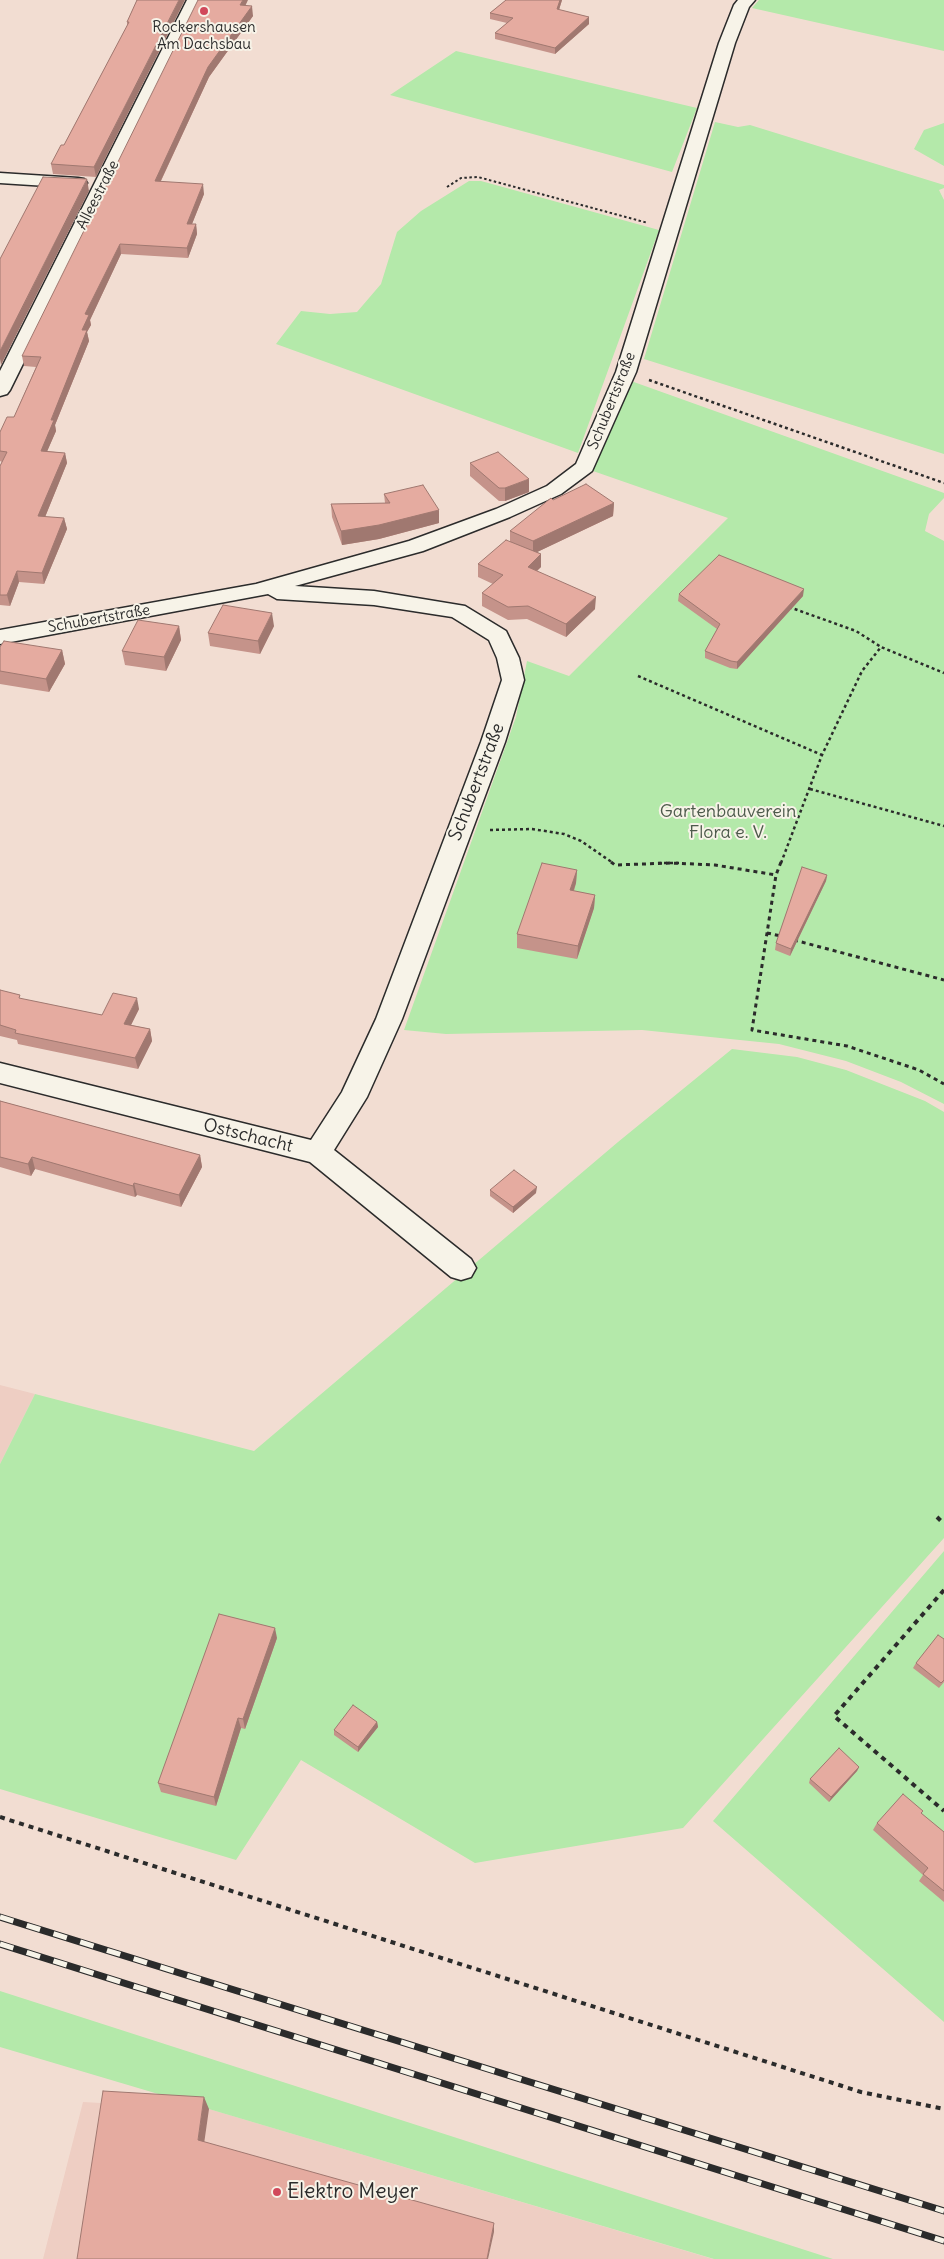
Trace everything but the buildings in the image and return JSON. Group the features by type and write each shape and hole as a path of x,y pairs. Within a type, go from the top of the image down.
{"street":[{"name":"Alleestraße","path":"0,390 195,0"},
{"name":"Schubertstraße","path":"0,637 258,590 416,546 503,513 554,490 585,467 626,372 727,43 742,6 747,0"},
{"path":"0,178 103,185"},
{"name":"Schubertstraße","path":"258,590 374,598 456,611 474,619 498,636 508,658 513,680 493,742 389,1020 353,1097 318,1153"},
{"name":"Ostschacht","path":"0,1074 318,1153 461,1268"}],"path":[{"path":"447,186 461,178 478,178 670,230"},
{"path":"657,383 944,483"},
{"path":"784,605 856,631 881,647 944,673"},
{"path":"881,647 862,671 822,755 776,875 752,1030 847,1046 920,1070 944,1084"},
{"path":"638,676 822,755"},
{"path":"810,789 944,826"},
{"path":"460,826 497,831 515,829 549,830 581,841 615,865 715,865 776,875"},
{"path":"767,932 944,980"},
{"path":"937,1518 944,1524"},
{"path":"944,1590 834,1716 944,1811"},
{"path":"0,1818 861,2092 944,2109"}],"shaded area":[{"path":"0,1385 35,1394 0,1464"},
{"path":"83,2102 209,2109 713,2259 43,2259"}],"green space":[{"path":"759,0 944,0 944,51 752,8"},
{"path":"456,51 697,108 672,172 390,95"},
{"path":"715,122 738,127 750,125 944,185 944,188 939,190 944,200 944,454 644,359"},
{"path":"944,123 944,166 914,149 924,130"},
{"path":"469,181 481,181 659,230 578,453 276,344 301,311 330,314 357,312 381,284 397,232 421,211"},
{"name":"Gartenbauverein Flora e. V.","path":"631,381 944,493 944,498 929,514 925,531 944,541 944,1104 901,1082 846,1061 779,1044 642,1030 446,1034 404,1030 516,717 527,661 569,676 728,518 593,471"},
{"path":"732,1049 797,1057 846,1070 925,1101 944,1112 944,1538 683,1828 475,1863 301,1760 236,1860 0,1789 0,1464 35,1394 254,1451 618,1142"},
{"path":"944,1551 944,2022 713,1821"},
{"path":"0,1991 833,2259 714,2259 0,2047"}],"railway":[{"path":"0,1917 944,2211"},
{"path":"0,1944 944,2241"}],"place":[{"name":"Rockershausen Am Dachsbau","path":"204,11"},
{"name":"Elektro Meyer","path":"277,2192"}]}
